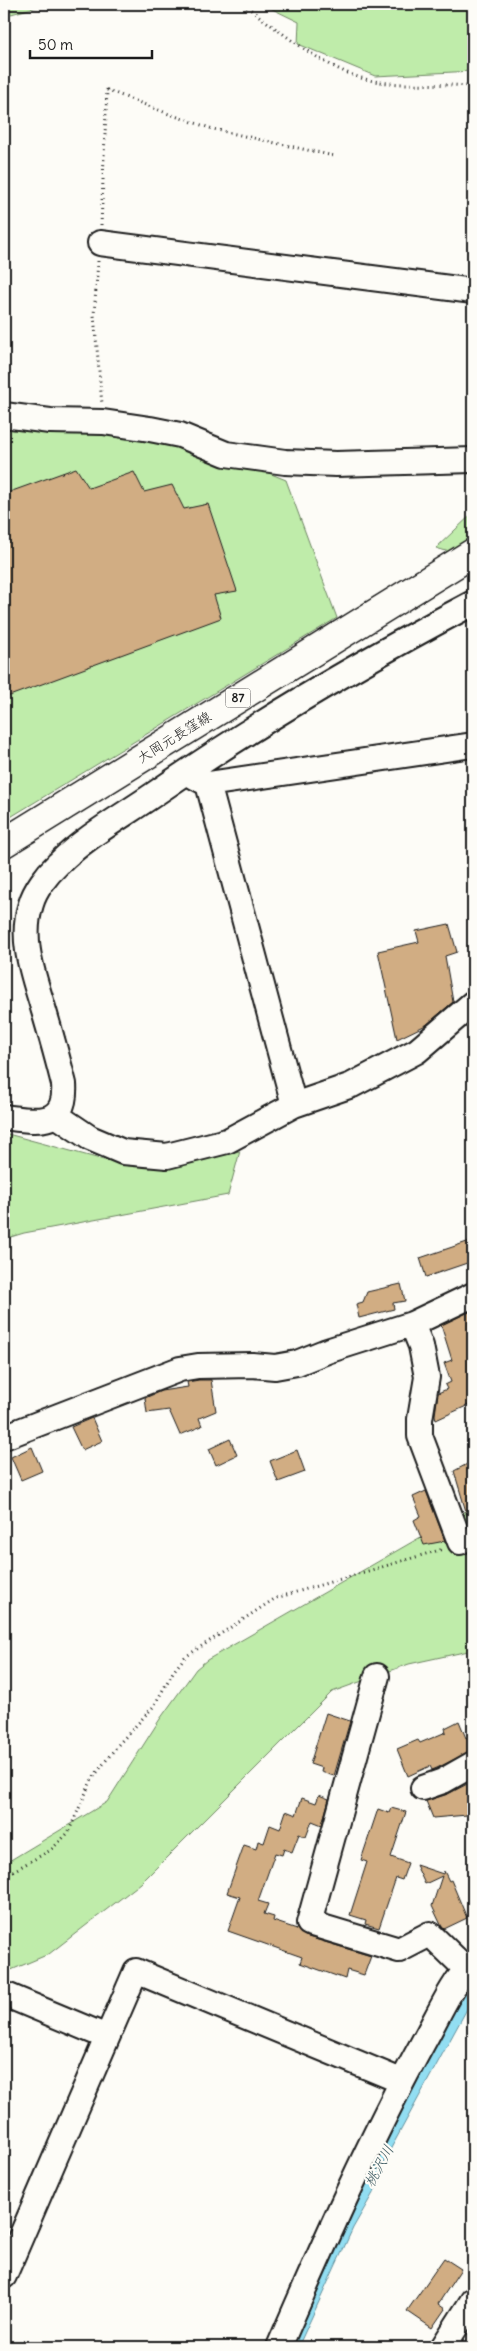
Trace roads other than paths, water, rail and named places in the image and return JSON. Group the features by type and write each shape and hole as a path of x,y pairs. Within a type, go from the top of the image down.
{"main road":[{"name":"大岡元長窪線","path":"4,844 473,553"}],"street":[{"path":"100,243 473,291"},
{"path":"4,414 50,421 104,422 180,435 226,454 286,462 336,464 473,460"},
{"path":"4,1117 36,1121 51,1118 60,1111 65,1099 64,1084 28,956 26,925 31,903 42,882 58,864 83,843 186,772 283,710 473,603"},
{"path":"186,772 208,784 473,746"},
{"path":"208,784 294,1105"},
{"path":"56,1115 90,1138 122,1152 167,1156 227,1141 294,1105 352,1085 417,1051 473,1003"},
{"path":"4,1437 180,1369 198,1366 252,1365 275,1367 297,1363 412,1324 473,1295"},
{"path":"412,1324 421,1346 427,1377 420,1419 420,1436 460,1542"},
{"path":"279,2347 341,2206 401,2081 470,1966 430,1934 399,1950 309,1923 377,1676"},
{"path":"423,1788 444,1780 473,1764"},
{"path":"4,2276 136,1971 401,2081"},
{"path":"4,1994 107,2037"},
{"path":"444,2347 473,2300"}],"water":[{"name":"桃沢川","path":"473,1974 473,1998 384,2161 380,2181 353,2228 298,2347 287,2347 319,2271 443,2026"}]}
